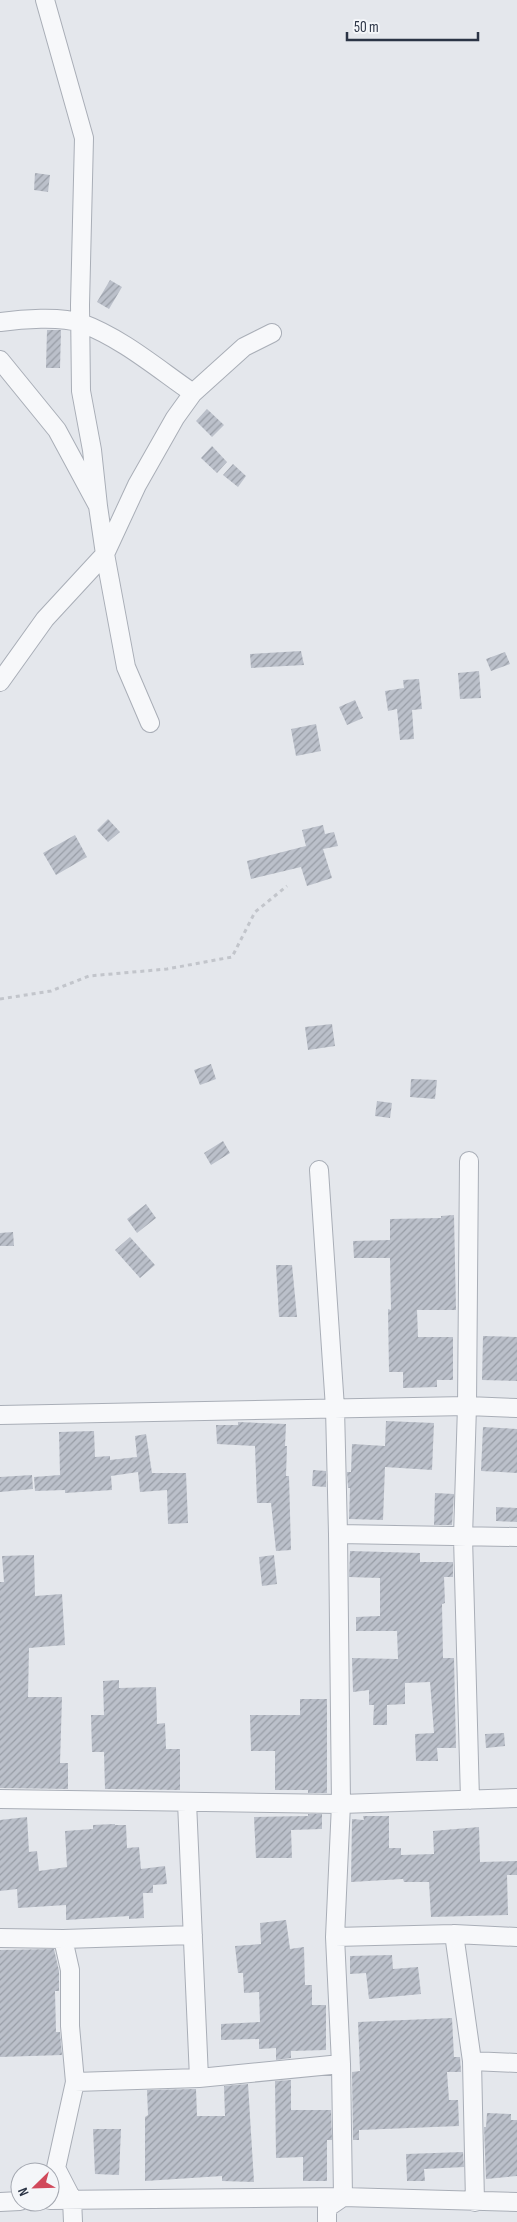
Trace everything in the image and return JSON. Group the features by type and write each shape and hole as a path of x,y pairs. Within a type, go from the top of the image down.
{"street":[{"path":"45,0 84,138 80,322 81,391 92,450 104,554 126,667 150,723"},
{"path":"0,322 28,318 80,322 118,342 193,393"},
{"path":"0,682 45,619 104,554 137,485 175,418 193,393 244,347 272,333"},
{"path":"0,360 57,430 98,506"},
{"path":"469,1161 467,1406 463,1537 470,1800"},
{"path":"319,1170 334,1408 338,1534 341,1804 335,1937 342,2064 343,2197"},
{"path":"0,1415 467,1406 517,1408"},
{"path":"338,1534 517,1537"},
{"path":"0,1799 341,1804 517,1798"},
{"path":"187,1802 199,2078"},
{"path":"335,1937 454,1934 517,1937"},
{"path":"454,1934 472,2061 475,2202"},
{"path":"0,1938 64,1939 193,1935"},
{"path":"64,1939 70,1970 70,2026 75,2082 56,2168 72,2199 74,2222"},
{"path":"472,2061 517,2063"},
{"path":"75,2082 199,2078 342,2064"},
{"path":"327,2222 327,2208 343,2197"},
{"path":"60,2200 343,2197 517,2202"}],"path":[{"path":"0,999 52,991 89,976 167,969 232,957 255,912 287,886"}],"building":[{"path":"35,173 50,175 48,192 34,190"},
{"path":"110,280 122,287 109,309 97,302"},
{"path":"47,330 61,330 60,368 46,368"},
{"path":"207,409 224,425 212,437 196,421"},
{"path":"212,446 227,462 217,473 201,458"},
{"path":"233,464 246,476 238,487 223,475"},
{"path":"301,651 304,665 251,668 250,654"},
{"path":"505,652 510,664 491,671 486,659"},
{"path":"479,671 481,698 460,699 458,673"},
{"path":"419,679 422,709 412,710 414,739 400,740 397,709 388,711 385,691 404,688 403,680"},
{"path":"355,700 363,718 347,725 339,707"},
{"path":"316,724 321,751 296,756 291,729"},
{"path":"108,819 120,832 108,842 97,830"},
{"path":"323,825 325,834 334,832 338,846 323,849 332,878 307,886 301,867 251,879 247,861 306,846 302,830"},
{"path":"75,835 87,857 56,875 43,853"},
{"path":"332,1024 335,1046 308,1050 305,1027"},
{"path":"211,1064 216,1079 200,1085 194,1070"},
{"path":"411,1079 437,1080 435,1099 410,1097"},
{"path":"377,1101 392,1103 390,1118 375,1116"},
{"path":"223,1141 230,1153 211,1165 204,1153"},
{"path":"146,1204 156,1218 137,1233 127,1219"},
{"path":"454,1215 456,1310 417,1310 418,1337 453,1337 453,1380 437,1380 437,1387 403,1388 403,1372 389,1372 388,1309 391,1310 390,1258 354,1258 353,1241 390,1240 390,1219 441,1218 441,1216"},
{"path":"13,1232 14,1246 0,1246 0,1233"},
{"path":"130,1237 155,1265 140,1278 115,1250"},
{"path":"276,1265 292,1265 297,1317 279,1317"},
{"path":"483,1336 517,1337 517,1381 482,1380"},
{"path":"386,1421 434,1423 432,1470 385,1467 383,1520 349,1519 350,1488 348,1488 347,1472 351,1472 352,1444 385,1446"},
{"path":"238,1422 286,1424 286,1476 289,1476 291,1550 276,1551 271,1503 257,1503 255,1446 217,1444 216,1425 238,1425"},
{"path":"483,1427 517,1429 517,1473 481,1471"},
{"path":"94,1431 95,1457 110,1456 110,1460 137,1457 135,1436 146,1434 152,1473 186,1473 188,1523 168,1524 167,1490 140,1492 138,1472 111,1476 112,1490 65,1493 65,1490 35,1491 34,1477 60,1475 59,1432"},
{"path":"313,1470 326,1471 326,1487 312,1486"},
{"path":"32,1475 33,1489 0,1492 0,1477"},
{"path":"435,1493 454,1494 452,1525 434,1525"},
{"path":"496,1507 517,1508 517,1522 496,1521"},
{"path":"350,1551 420,1553 420,1562 453,1562 453,1577 444,1577 445,1603 442,1604 443,1658 454,1658 456,1748 437,1748 438,1761 416,1761 415,1734 434,1733 430,1682 405,1683 405,1704 387,1705 387,1725 373,1725 374,1705 369,1705 369,1690 353,1692 352,1658 398,1659 397,1631 356,1631 356,1617 380,1616 380,1578 349,1577"},
{"path":"34,1555 35,1596 62,1594 65,1645 29,1648 28,1697 62,1697 60,1763 68,1763 68,1789 0,1788 0,1582 4,1582 2,1556"},
{"path":"274,1555 277,1584 262,1586 259,1557"},
{"path":"119,1680 119,1688 156,1687 157,1724 165,1723 166,1749 180,1749 180,1790 105,1789 104,1752 92,1752 91,1715 104,1715 103,1681"},
{"path":"300,1699 327,1699 327,1793 308,1793 308,1790 275,1790 275,1751 251,1751 250,1715 300,1715"},
{"path":"504,1733 505,1746 486,1748 485,1734"},
{"path":"308,1814 322,1814 322,1829 291,1830 292,1858 256,1858 254,1817 308,1816"},
{"path":"363,1816 389,1816 389,1848 401,1848 401,1855 434,1854 433,1831 479,1827 480,1862 517,1861 517,1875 507,1875 508,1915 431,1917 429,1882 404,1882 403,1879 351,1882 352,1819 364,1820"},
{"path":"27,1817 29,1852 37,1851 39,1871 67,1867 65,1831 93,1829 93,1825 126,1825 127,1848 139,1847 141,1869 165,1866 167,1884 153,1885 153,1893 143,1893 144,1918 129,1919 129,1916 66,1920 66,1905 18,1908 17,1889 0,1891 0,1820"},
{"path":"286,1920 290,1949 304,1947 305,1985 312,1985 312,2005 326,2005 326,2050 291,2051 291,2058 276,2060 276,2048 259,2049 259,2039 221,2040 221,2024 260,2022 259,1992 244,1993 243,1973 238,1973 235,1946 261,1944 260,1923"},
{"path":"54,1949 59,1971 59,1991 55,1991 56,2032 60,2032 62,2055 0,2057 0,1950"},
{"path":"392,1955 393,1969 418,1967 421,1994 369,1999 366,1973 350,1974 350,1956"},
{"path":"452,2018 454,2057 460,2057 461,2072 447,2072 449,2100 458,2100 459,2126 359,2130 359,2140 353,2140 352,2072 360,2071 358,2022"},
{"path":"291,2080 291,2110 331,2110 332,2140 327,2140 327,2181 303,2181 303,2157 276,2158 275,2081"},
{"path":"248,2084 254,2182 222,2181 222,2176 145,2181 145,2117 148,2115 147,2090 196,2089 197,2116 225,2116 224,2086"},
{"path":"487,2113 511,2114 511,2120 517,2120 517,2176 486,2179 484,2127 486,2127"},
{"path":"93,2129 121,2129 119,2175 95,2174"},
{"path":"463,2152 464,2167 424,2169 425,2181 407,2181 406,2154"}]}
